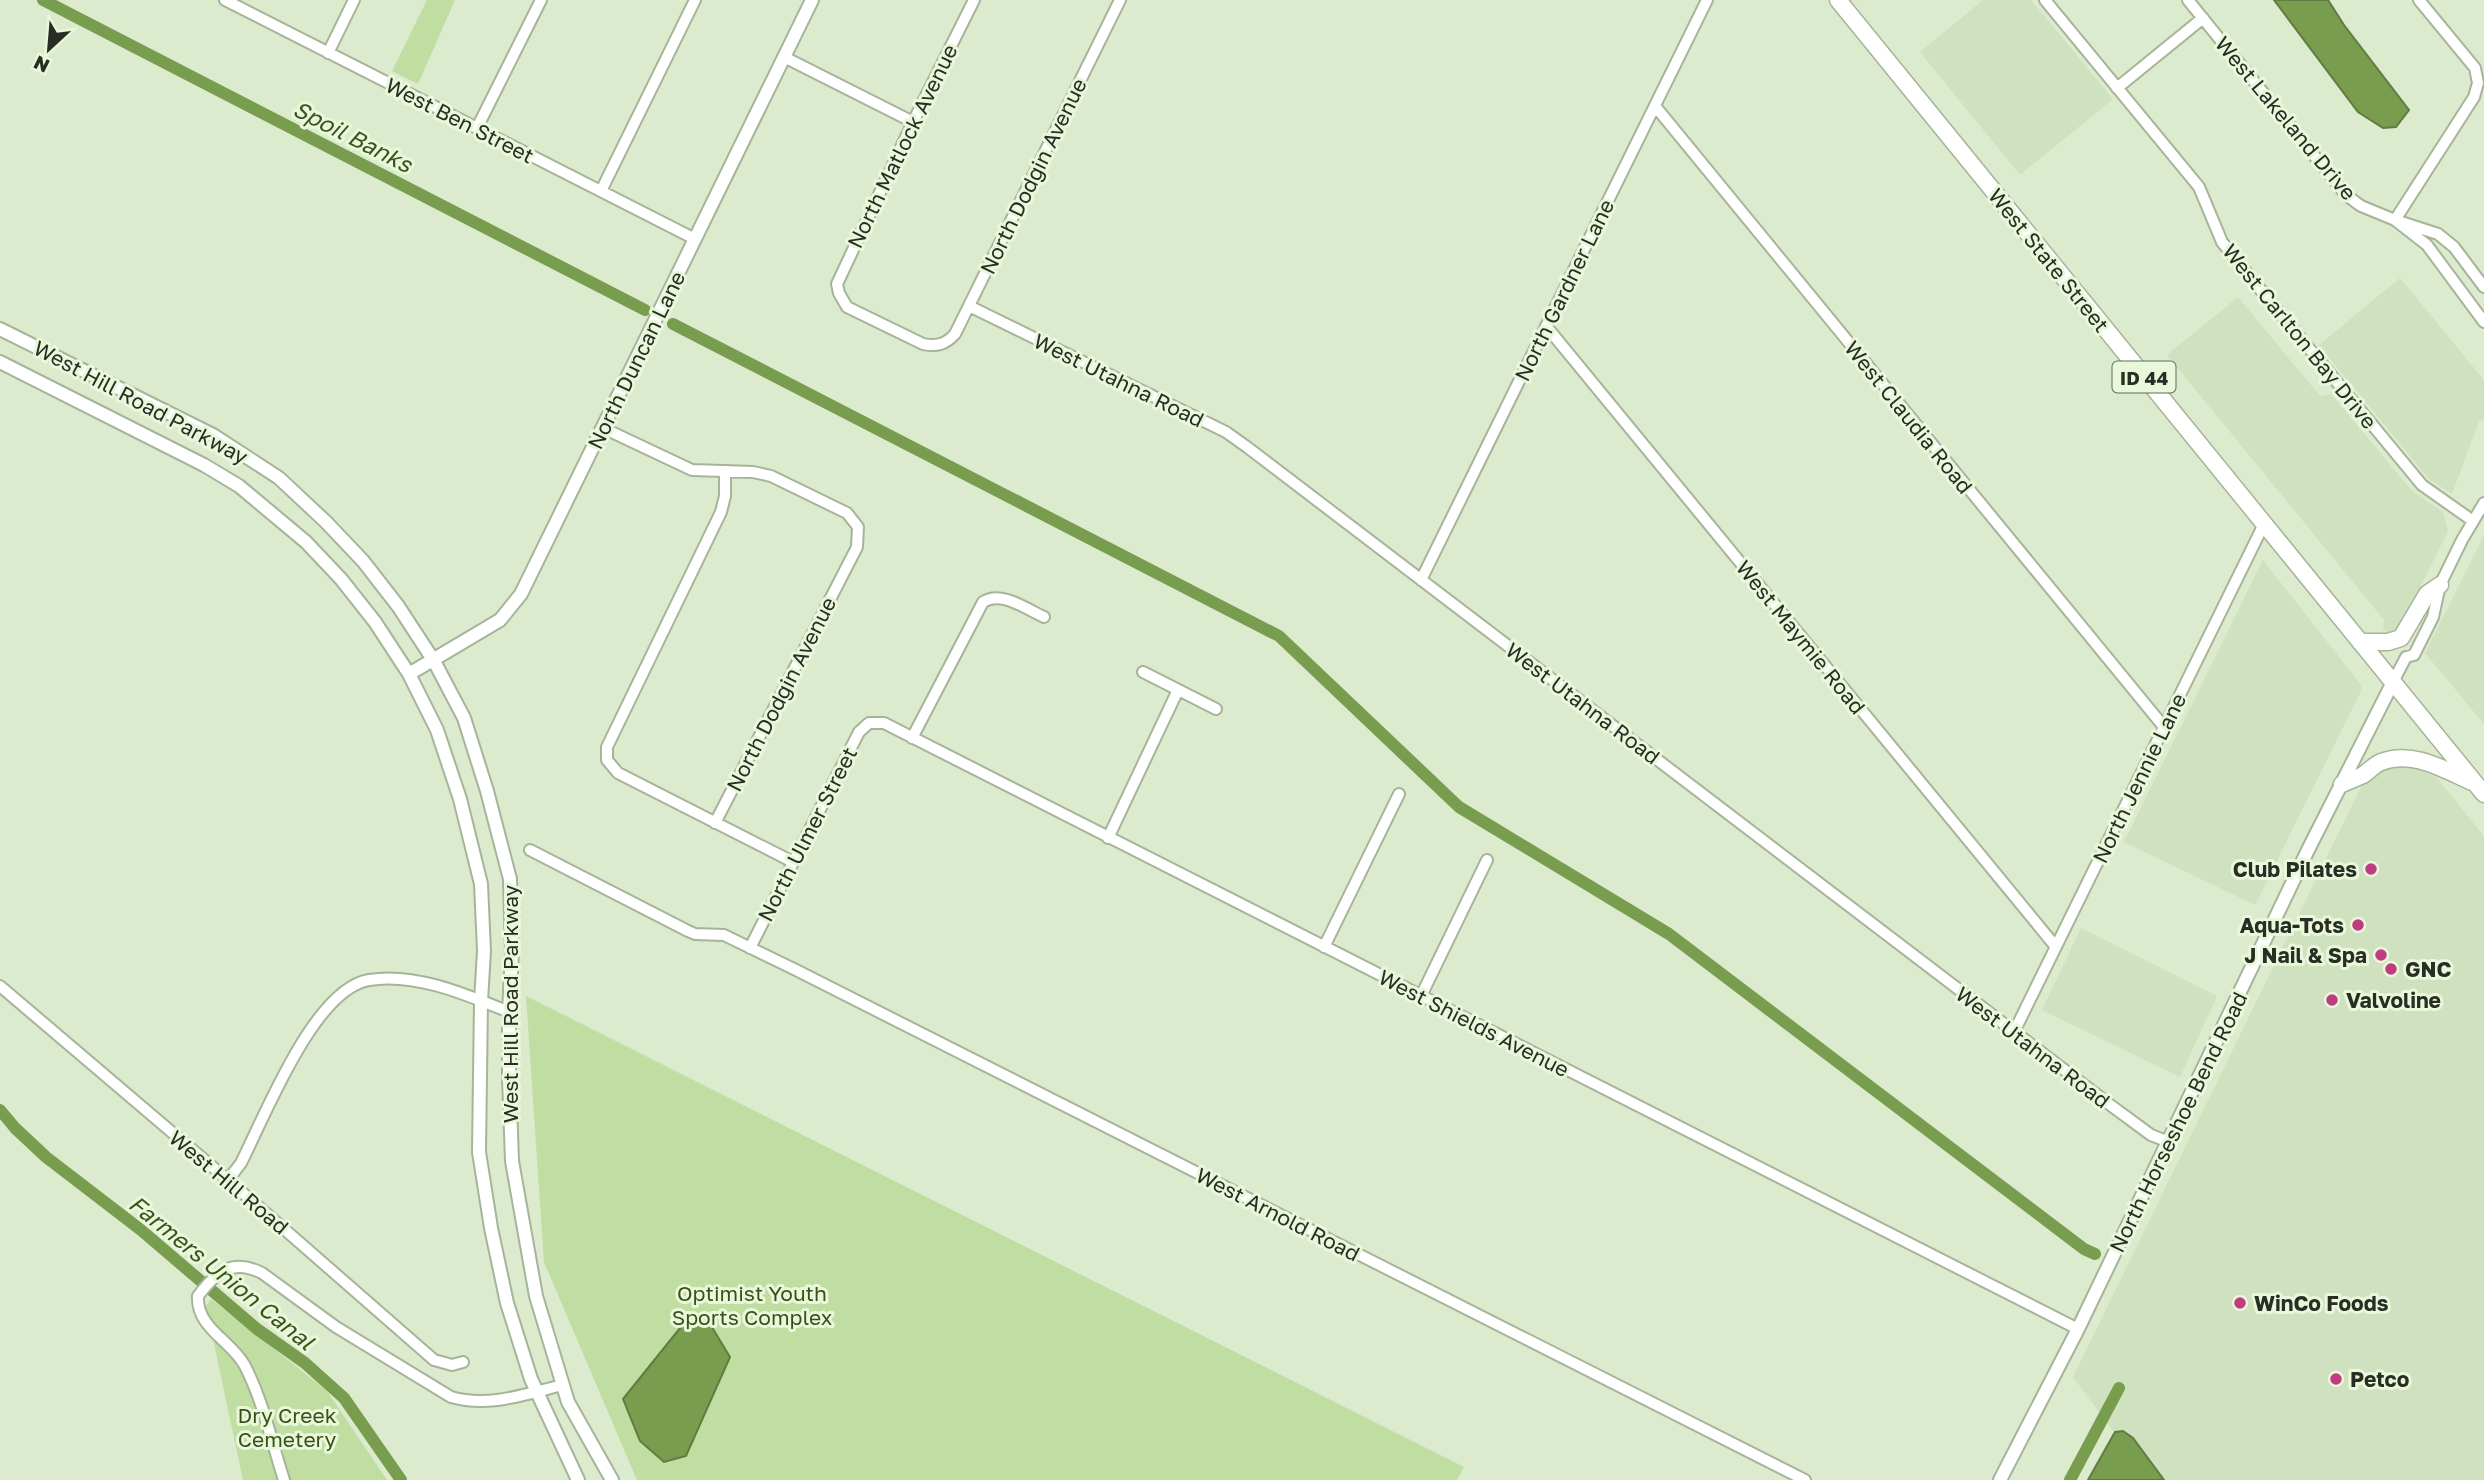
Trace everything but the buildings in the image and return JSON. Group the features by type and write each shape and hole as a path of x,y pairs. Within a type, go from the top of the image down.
{"main road":[{"name":"West State Street","path":"1838,0 2393,682"},
{"path":"2360,642 2388,642 2401,638 2427,594 2440,585"},
{"name":"ID 44","path":"2393,682 2480,789"},
{"path":"2342,784 2365,774 2382,762 2404,758 2426,762 2480,789"}],"street":[{"name":"West Ben Street","path":"225,0 695,239"},
{"path":"328,53 354,0"},
{"path":"477,128 541,0"},
{"path":"601,191 695,0"},
{"name":"North Duncan Lane","path":"409,674 500,620 522,594 812,0"},
{"name":"North Matlock Avenue","path":"940,345 923,344 848,307 837,284 839,275 974,0"},
{"name":"North Dodgin Avenue","path":"940,345 955,334 1120,0"},
{"name":"North Gardner Lane","path":"1421,580 1707,0"},
{"name":"West Carlton Bay Drive","path":"2045,0 2199,187 2222,242 2417,480 2473,521"},
{"name":"West Lakeland Drive","path":"2188,0 2346,195 2361,206 2438,234 2455,247 2484,287"},
{"path":"2395,220 2474,97 2478,83 2475,68 2419,0"},
{"path":"2117,88 2203,18"},
{"path":"784,57 913,122"},
{"name":"West Claudia Road","path":"1655,106 2164,727"},
{"name":"West Lakeland Drive","path":"2395,220 2427,245 2484,322"},
{"name":"West Utahna Road","path":"969,306 1226,432 2014,1032 2151,1135 2169,1142"},
{"name":"West Maymie Road","path":"1546,326 2056,947"},
{"name":"West Hill Road Parkway","path":"0,329 213,435 279,478 363,561 398,606 434,661 464,719 487,791 510,879 512,1161 536,1296 568,1402 612,1480"},
{"name":"West Hill Road Parkway","path":"0,362 204,465 239,486 306,542 341,579 375,622 409,674 437,730 460,799 481,884 484,951 479,1152 491,1228 507,1303 536,1392 578,1480"},
{"path":"603,428 683,467 701,471 725,471 725,496 721,512 607,747 607,760 618,773 793,862"},
{"name":"North Dodgin Avenue","path":"715,823 857,547 858,527 847,513 786,482 753,471 725,471"},
{"name":"North Horseshoe Bend Road","path":"2000,1480 2078,1329 2308,850 2406,657 2414,656 2433,617 2440,585 2484,503"},
{"name":"North Jennie Lane","path":"2014,1032 2264,524"},
{"path":"912,738 979,607 989,597 1003,598 1044,617"},
{"path":"1143,672 1216,709"},
{"path":"1108,838 1178,690"},
{"name":"West Shields Avenue","path":"869,723 884,723 2078,1329"},
{"name":"North Ulmer Street","path":"750,948 859,732 869,723"},
{"path":"1324,947 1399,794"},
{"name":"West Arnold Road","path":"530,850 688,931 695,934 724,935 1805,1480"},
{"path":"1421,996 1487,860"},
{"path":"228,1180 241,1163 300,1045 318,1017 353,985 368,980 394,978 434,986 509,1012"},
{"name":"West Hill Road","path":"0,986 434,1360 452,1365 463,1362"},
{"path":"284,1480 245,1367 232,1348 213,1332 200,1312 198,1296 220,1271 240,1266 251,1267 336,1327 451,1397 487,1403 563,1385"}],"shaded area":[{"path":"1983,0 2031,0 2113,99 2020,175 1920,52"},
{"path":"2274,0 2328,0 2409,110 2396,127 2383,128 2358,112"},
{"path":"2400,278 2484,380 2484,419 2479,421 2452,494 2429,479 2319,345"},
{"path":"2238,297 2320,396 2331,394 2412,491 2443,512 2448,531 2400,628 2395,632 2390,634 2383,628 2384,620 2167,355"},
{"path":"2484,535 2484,724 2425,653"},
{"path":"2263,560 2361,685 2361,691 2255,905 2124,842"},
{"path":"2412,766 2437,778 2484,836 2484,1480 2150,1480 2073,1377 2363,783 2384,767"},
{"path":"2081,928 2217,996 2180,1077 2042,1010"},
{"path":"684,1323 710,1324 730,1357 686,1456 664,1462 640,1441 623,1399"},
{"path":"2123,1431 2133,1438 2164,1480 2088,1480 2115,1432"}],"green space":[{"path":"427,0 455,0 418,84 392,71"},
{"name":"Optimist Youth Sports Complex","path":"526,996 1464,1467 1457,1480 637,1480 544,1262"},
{"name":"Dry Creek Cemetery","path":"211,1299 327,1391 387,1480 243,1480 206,1306"}],"waterway":[{"name":"Spoil Banks","path":"43,0 645,310"},
{"path":"673,324 1279,636 1459,807 1669,934 2084,1249 2095,1254"},
{"name":"Farmers Union Canal","path":"0,1110 46,1157 141,1230 257,1329 305,1363 344,1398 401,1480"},
{"path":"2070,1480 2119,1388"}],"place":[{"name":"Club Pilates","path":"2371,869"},
{"name":"Aqua-Tots","path":"2358,925"},
{"name":"J Nail & Spa","path":"2381,955"},
{"name":"GNC","path":"2391,969"},
{"name":"Valvoline","path":"2332,1000"},
{"name":"WinCo Foods","path":"2240,1303"},
{"name":"Petco","path":"2336,1379"}]}
